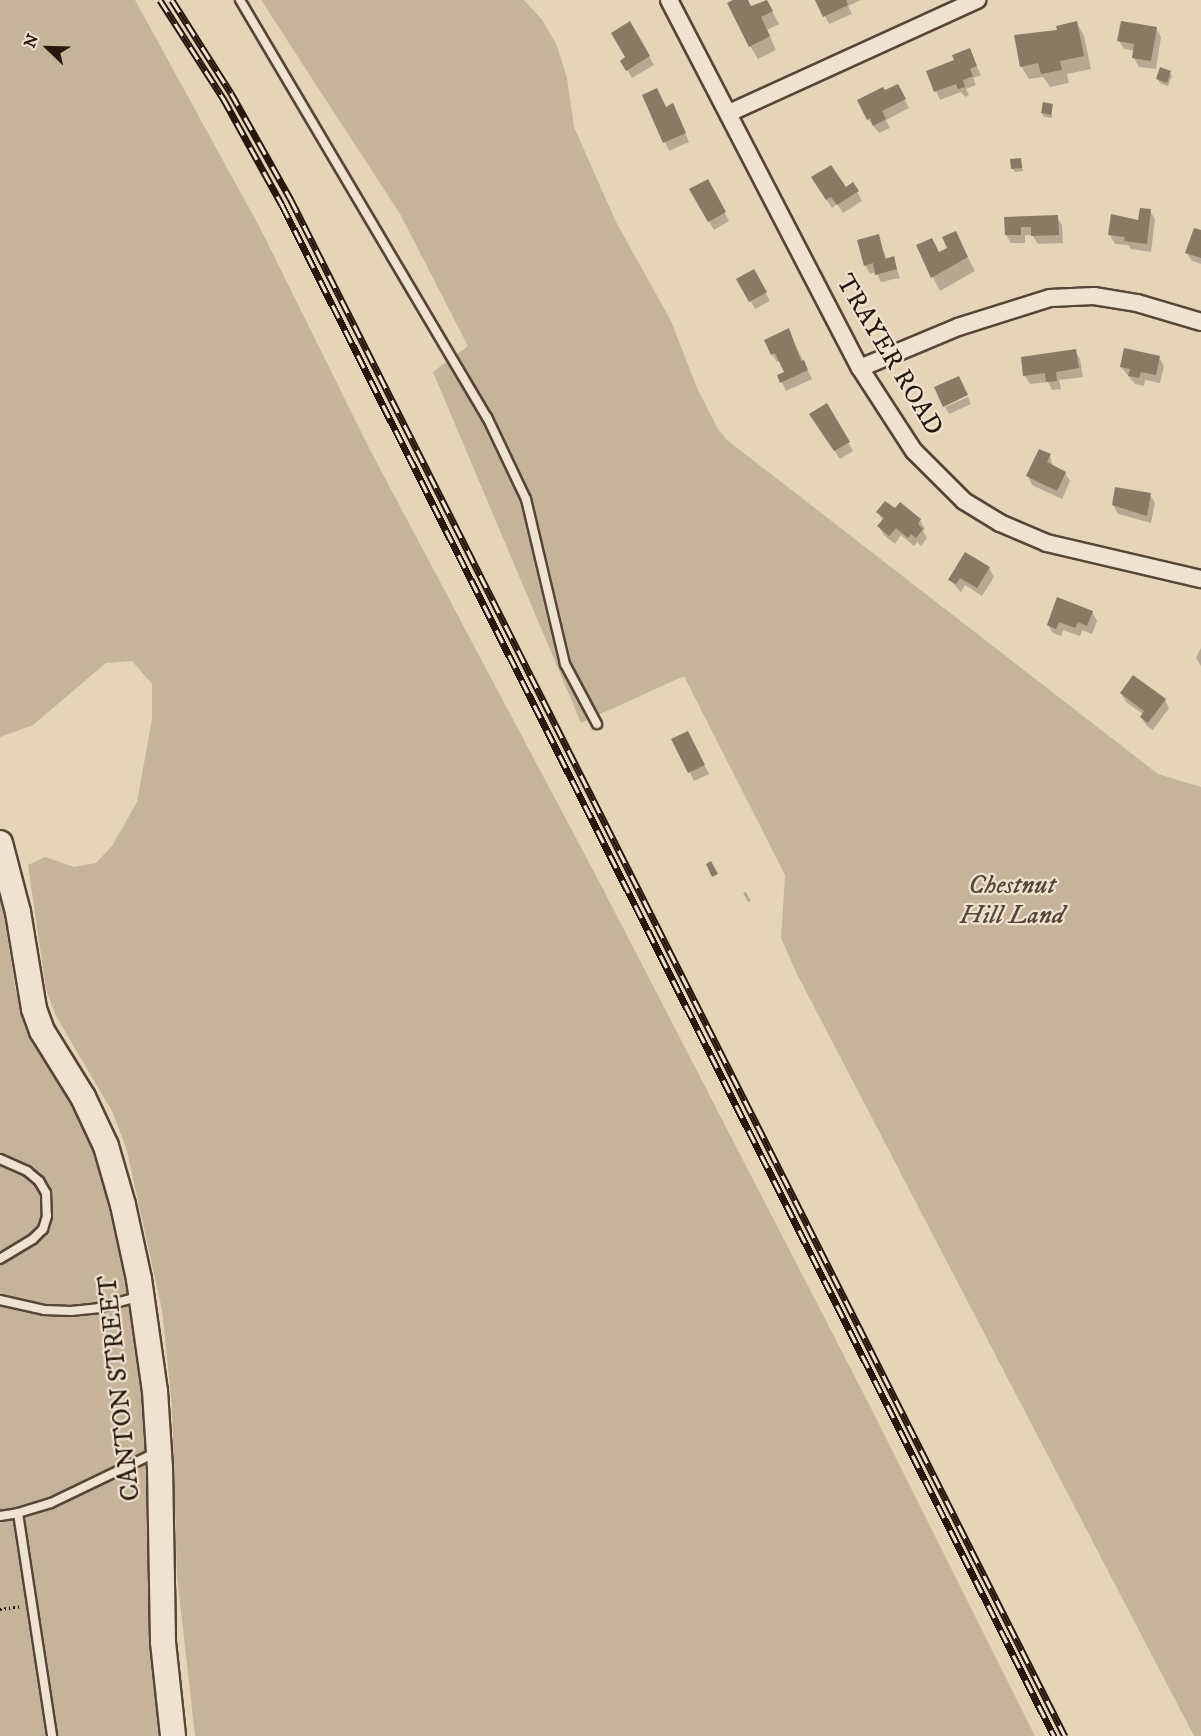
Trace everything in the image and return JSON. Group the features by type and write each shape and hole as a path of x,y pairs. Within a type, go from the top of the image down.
{"street":[{"name":"TRAYER ROAD","path":"669,0 860,368 914,450 964,501 1000,524 1047,543 1201,579"},
{"path":"729,113 977,0"},
{"path":"860,368 958,327 1050,298 1105,297 1137,303 1201,322"},
{"name":"CANTON STREET","path":"0,843 18,912 25,968 34,1009 42,1031 83,1098 106,1146 123,1205 142,1296 155,1391 159,1451 163,1642 173,1736"}],"lane":[{"path":"240,0 487,417 526,499 565,664 597,723"},
{"path":"0,1159 27,1172 39,1181 46,1193 48,1216 43,1229 33,1239 0,1259"},
{"path":"0,1300 44,1310 71,1311 98,1308 142,1296"},
{"path":"0,1516 51,1503 159,1451"},
{"path":"18,1513 52,1736"}],"path":[{"path":"0,1610 32,1604"}],"green space":[{"path":"0,0 135,0 261,230 369,448 603,889 870,1406 1035,1736 195,1736 177,1575 172,1406 162,1310 127,1151 113,1113 56,1016 46,989 28,865 45,857 74,867 96,863 112,846 137,802 152,719 152,684 132,661 106,663 33,725 0,737"},
{"name":"Chestnut Hill Land","path":"261,0 524,0 543,21 557,46 567,78 574,127 616,222 671,321 697,388 718,429 727,440 1158,774 1201,787 1201,1736 1194,1736 797,974 781,938 785,875 684,676 581,723 433,372 468,346 400,214"},
{"path":"0,889 15,987 26,1028 72,1104 93,1150 110,1208 127,1281 142,1392 149,1515 150,1643 160,1736 0,1736"}],"building":[{"path":"733,0 748,0 751,6 767,0 773,11 761,17 770,36 749,47 727,3"},
{"path":"815,0 846,0 848,5 823,17"},
{"path":"630,21 650,56 626,71 620,61 625,57 611,33"},
{"path":"1077,21 1084,56 1060,61 1062,70 1041,74 1038,63 1020,67 1014,35 1057,30 1056,26"},
{"path":"1121,21 1157,27 1151,61 1132,58 1134,44 1117,41"},
{"path":"970,48 977,66 970,69 973,76 963,80 965,87 958,89 956,84 934,92 926,71 954,60 952,55"},
{"path":"1160,67 1171,71 1167,83 1156,79"},
{"path":"898,84 906,99 882,111 886,119 873,126 870,118 867,120 857,100 883,87 885,90"},
{"path":"657,88 666,107 673,103 686,133 663,143 642,95"},
{"path":"1043,102 1053,104 1051,115 1041,113"},
{"path":"1021,158 1022,168 1011,169 1010,159"},
{"path":"831,165 846,187 853,182 859,191 837,205 831,197 826,200 811,177"},
{"path":"708,179 726,212 708,222 689,189"},
{"path":"1140,208 1151,209 1147,244 1124,241 1125,237 1108,235 1111,214 1138,220"},
{"path":"1058,215 1059,235 1031,236 1031,227 1021,227 1021,235 1005,235 1004,217"},
{"path":"1194,228 1201,230 1201,258 1185,253"},
{"path":"956,231 968,257 931,278 916,245 932,238 939,252 947,248 942,237"},
{"path":"879,234 885,259 894,256 897,269 875,275 873,263 864,266 857,240"},
{"path":"754,269 767,292 749,302 736,279"},
{"path":"789,328 801,361 804,360 808,370 780,383 777,375 784,372 775,353 771,355 764,340"},
{"path":"1124,348 1160,356 1156,375 1141,372 1139,378 1128,376 1130,369 1120,367"},
{"path":"1076,349 1079,368 1056,372 1057,381 1046,382 1045,373 1023,376 1021,357"},
{"path":"959,376 968,395 943,407 934,387"},
{"path":"827,403 850,442 834,451 809,414"},
{"path":"1039,449 1051,454 1047,462 1066,472 1057,491 1026,476"},
{"path":"1115,487 1151,493 1147,516 1112,505"},
{"path":"885,501 895,508 900,502 921,519 918,524 923,529 916,538 911,534 908,538 896,528 889,536 877,526 884,518 876,512"},
{"path":"965,552 990,567 977,588 960,578 956,584 948,580"},
{"path":"1057,597 1093,611 1087,626 1078,622 1075,628 1059,622 1056,629 1047,625"},
{"path":"1133,675 1166,699 1148,723 1140,717 1144,711 1120,693"},
{"path":"688,731 705,765 688,773 671,739"},
{"path":"711,861 718,874 712,877 706,864"}],"railway":[{"path":"160,0 223,98 282,205 1054,1736"},
{"path":"172,0 231,93 291,200 1065,1736"}]}
